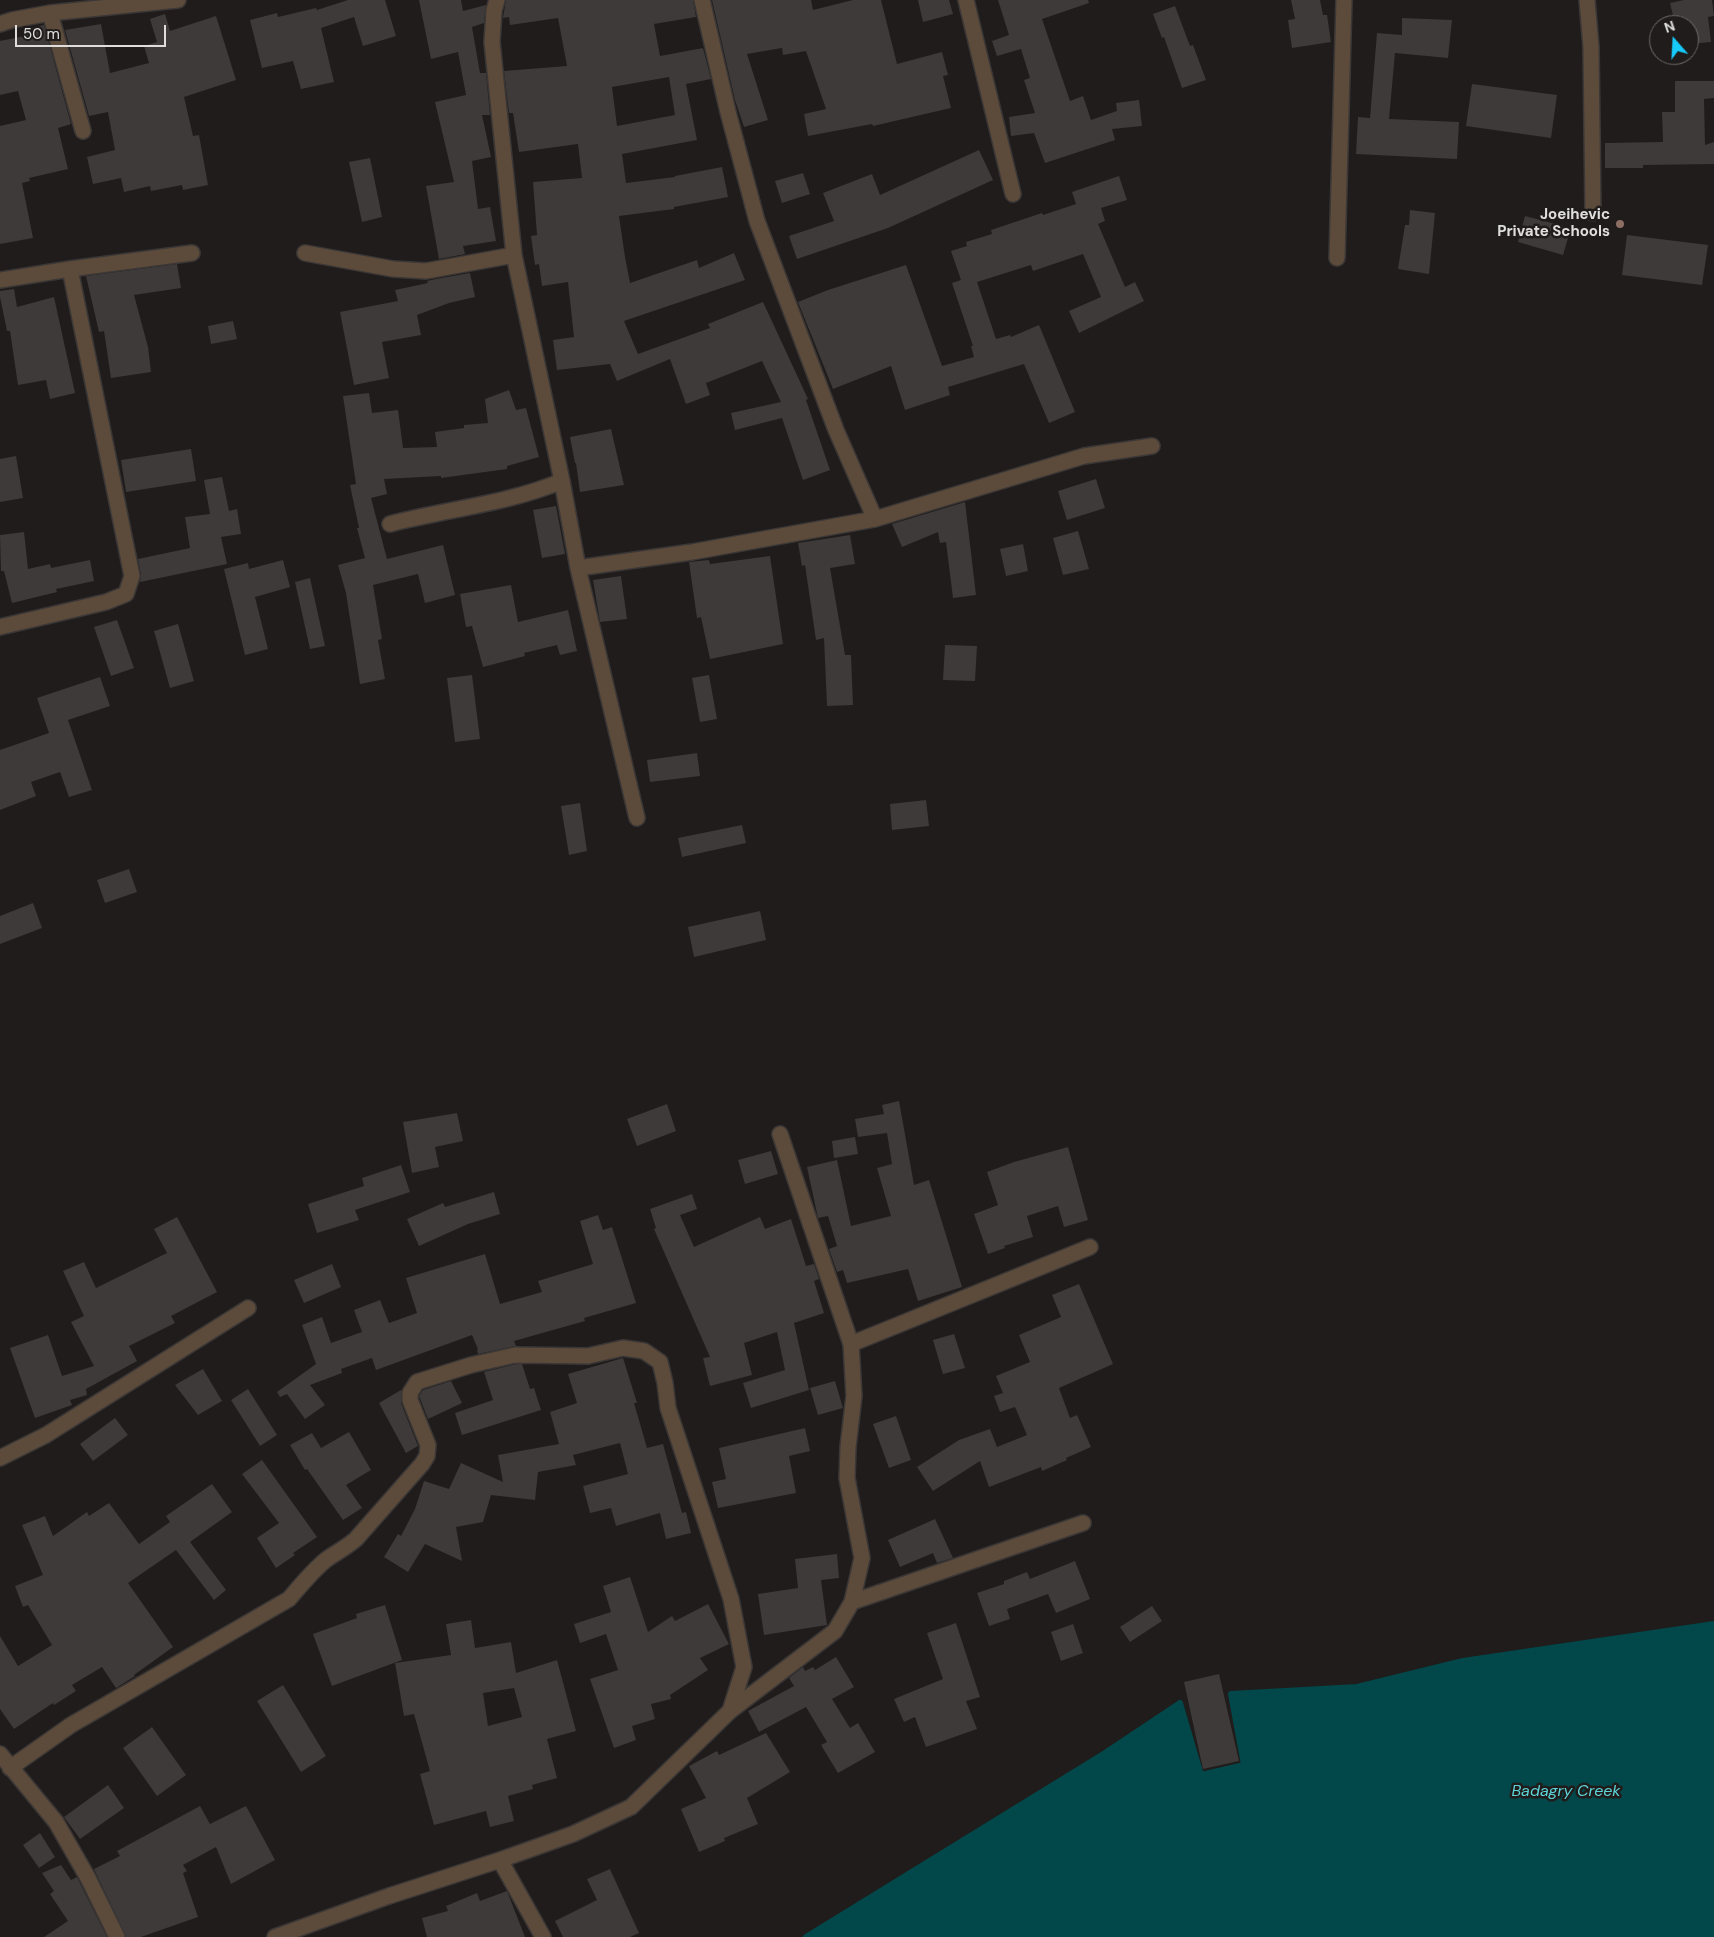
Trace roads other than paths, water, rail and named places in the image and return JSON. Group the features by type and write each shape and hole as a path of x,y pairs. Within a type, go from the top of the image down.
{"street":[{"path":"0,24 50,13 178,0"},
{"path":"497,0 494,10 492,42 514,255 562,481 578,568 637,818"},
{"path":"702,0 728,112 757,221 836,430 875,519"},
{"path":"966,0 1013,194"},
{"path":"1336,258 1344,0"},
{"path":"1587,0 1591,47 1593,213"},
{"path":"50,13 83,131"},
{"path":"305,252 393,269 426,271 514,255"},
{"path":"0,280 70,268 192,254"},
{"path":"0,628 106,602 126,594 132,576 70,268"},
{"path":"578,568 692,552 875,519 1084,456 1152,446"},
{"path":"390,524 426,514 489,504 562,481"},
{"path":"275,1937 389,1896 573,1834 631,1806 730,1711 835,1631 852,1602 862,1558 847,1478 848,1447 854,1396 851,1344 780,1134"},
{"path":"851,1344 1090,1247"},
{"path":"0,1458 46,1435 248,1308"},
{"path":"10,1768 71,1726 290,1599 316,1568 356,1539 427,1456 428,1446 410,1400 410,1393 417,1382 471,1365 515,1355 588,1356 623,1348 644,1351 660,1362 668,1408 731,1599 744,1667 730,1711"},
{"path":"852,1602 1083,1523"},
{"path":"0,1754 56,1822 88,1878 117,1937"},
{"path":"500,1860 543,1937"}],"water":[{"name":"Badagry Creek","path":"1714,1624 1714,1937 806,1937 1105,1753 1180,1703 1201,1775 1244,1765 1231,1694 1357,1687 1463,1661"}],"waterway":[{"path":"806,1937 1105,1753 1180,1703 1201,1775 1244,1765 1231,1694 1357,1687 1463,1661 1714,1624"}],"place":[{"name":"Joeihevic Private Schools","path":"1620,224"}]}
